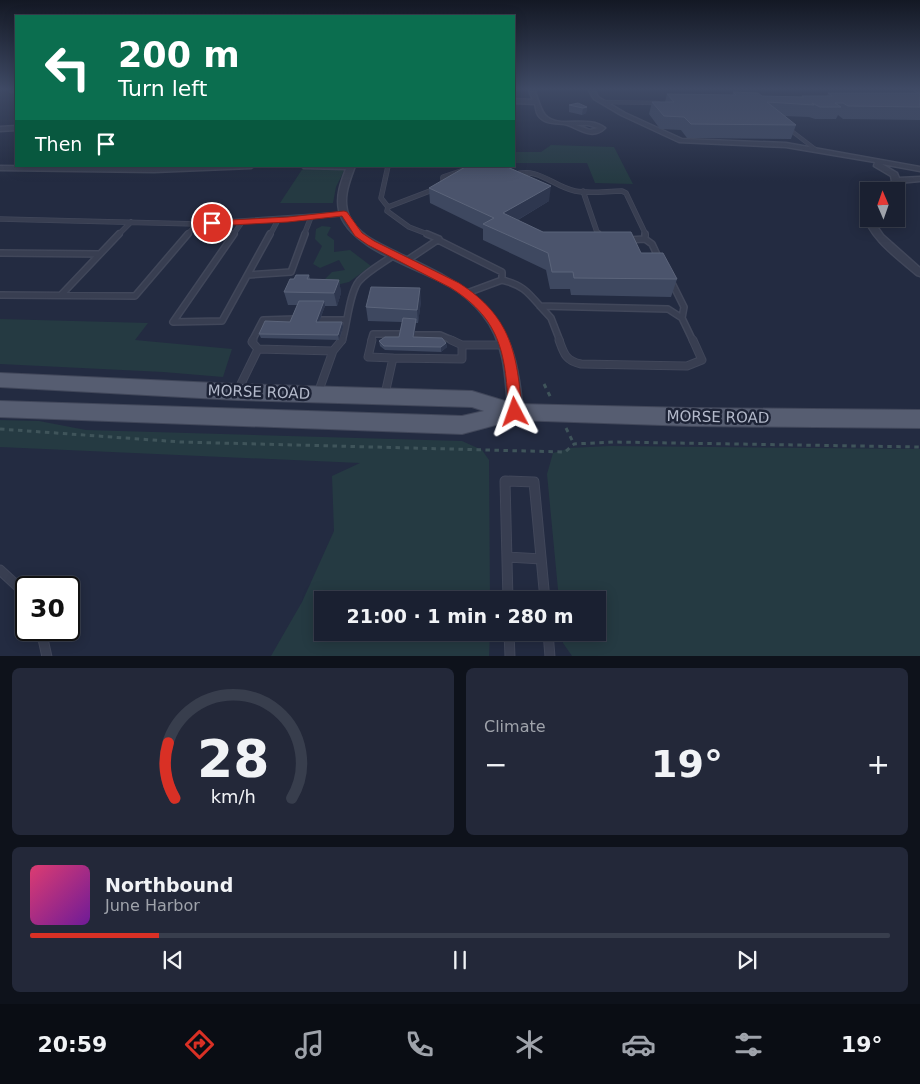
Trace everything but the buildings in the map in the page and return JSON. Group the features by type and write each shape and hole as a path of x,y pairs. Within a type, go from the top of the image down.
{"main road":[{"name":"MORSE ROAD","path":"0,380 237,392 472,399 515,412 692,417 920,419"},
{"name":"MORSE ROAD","path":"0,409 462,425 515,412"}],"street":[{"path":"546,120 570,124"},
{"path":"635,120 681,141 786,145 920,169"},
{"path":"0,129 15,128"},
{"path":"871,161 894,175 896,181 920,179"},
{"path":"0,168 180,167"},
{"path":"351,167 341,194 341,203 344,214 358,234 467,293 490,316 507,345 515,412"},
{"path":"872,228 920,273"}],"lane":[{"path":"782,123 816,149"},
{"path":"388,167 381,198 388,207 387,211 397,220 502,272 502,280"},
{"path":"388,207 443,186 443,177 468,169 468,167"},
{"path":"508,178 524,171 534,172 568,189 622,191 626,193 646,236 645,239"},
{"path":"582,191 600,240 591,240"},
{"path":"0,218 197,224 278,220 344,214"},
{"path":"248,275 291,272 311,217"},
{"path":"242,222 173,322 222,321 278,220"},
{"path":"61,296 131,222"},
{"path":"0,295 135,296 197,224"},
{"path":"619,240 645,239 652,244 661,262"},
{"path":"406,261 438,240"},
{"path":"0,253 100,254"},
{"path":"317,394 333,351 341,343 346,327 345,320 358,282 394,255"},
{"path":"467,293 502,280 518,284 551,318 565,356 571,362 581,364 696,364 702,360 682,318 668,309 540,306"},
{"path":"670,280 684,306 682,318"},
{"path":"294,319 263,320 252,342 258,349 333,351"},
{"path":"320,320 345,320"},
{"path":"401,334 373,334 368,357 393,358 402,354 462,358 462,345"},
{"path":"414,335 440,335 462,345 507,345"},
{"path":"428,342 429,335"},
{"path":"237,392 258,349"},
{"path":"384,396 393,358"},
{"path":"508,591 505,481 534,482 544,591"},
{"path":"507,557 541,559"},
{"path":"0,570 15,584"},
{"path":"44,641 47,656"},
{"path":"509,641 510,656"},
{"path":"549,641 550,656"}],"path":[{"path":"0,429 199,442 565,452 574,444 613,442 920,447"}],"shaded area":[{"path":"551,145 614,147 633,184 595,183 587,163 515,163 515,152 541,152"},
{"path":"303,168 345,169 336,187 333,203 280,203"},
{"path":"322,226 331,227 327,235 334,240 334,252 350,250 371,266 349,282 328,287 323,281 332,272 345,270 339,260 320,268 313,264 322,246 315,239 316,229"},
{"path":"0,319 148,323 135,340 232,349 223,377 0,364"},
{"path":"0,420 39,421 86,430 462,441 482,450 489,460 490,591 314,591 314,641 490,641 489,656 271,656 302,602 334,531 332,476 360,463 0,447"},
{"path":"610,446 920,449 920,656 572,656 563,641 606,641 606,591 558,591 547,474 553,453 570,448"}],"route":[{"path":"212,223 288,220 344,214 358,234 371,243 455,285 467,293 490,316 498,326 507,345 515,412"}]}
